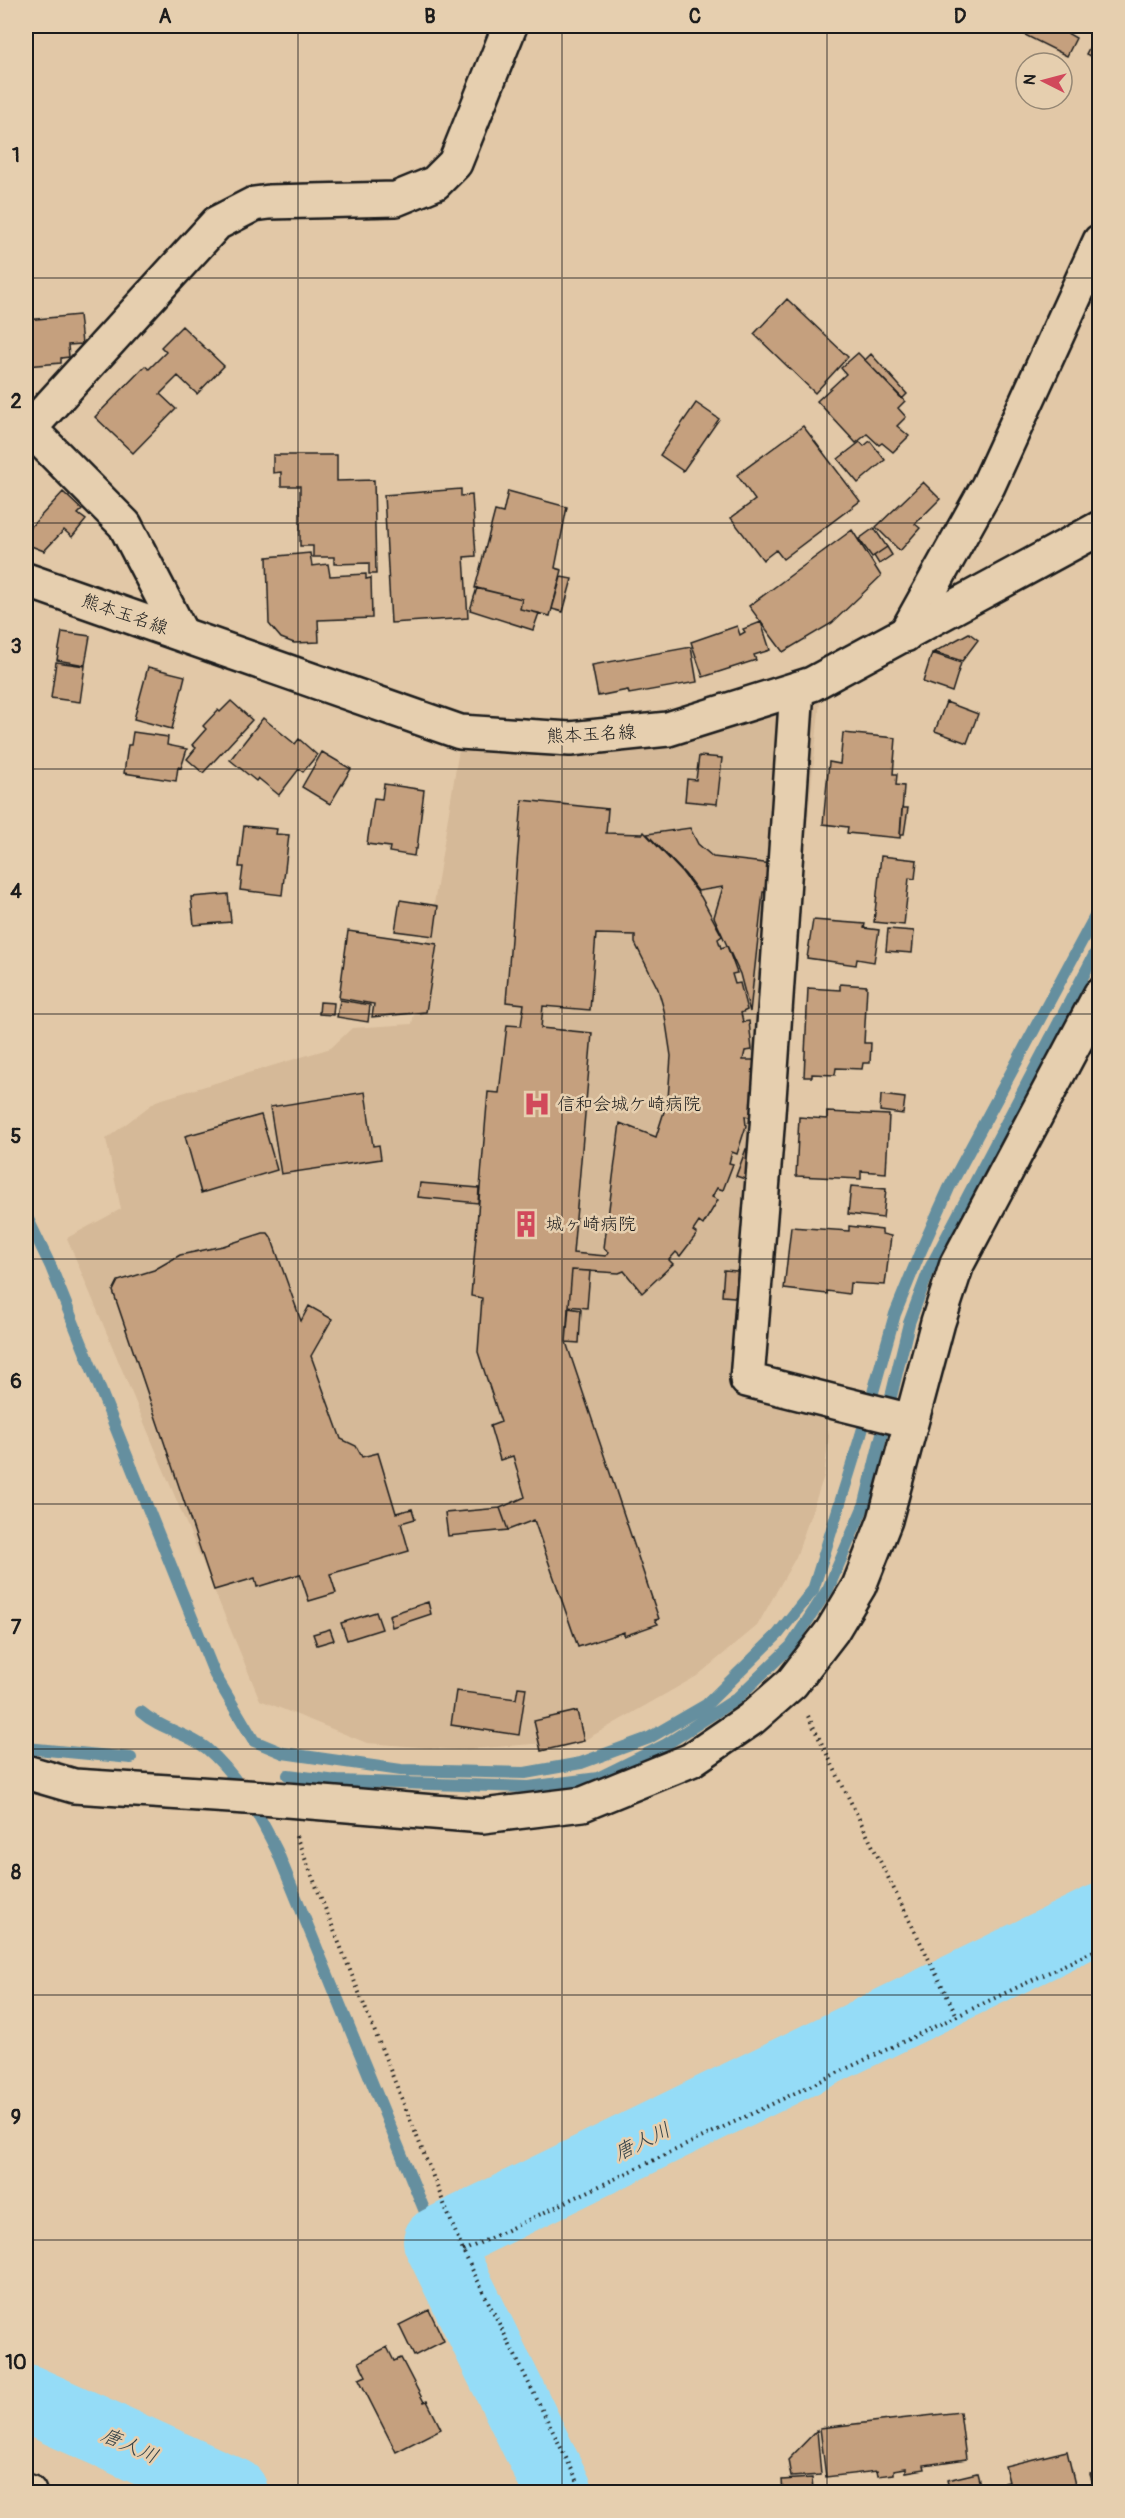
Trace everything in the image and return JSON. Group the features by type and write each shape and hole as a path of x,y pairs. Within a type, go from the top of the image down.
{"street":[{"path":"181,633 125,525 28,426 217,223 254,204 396,199 435,183 455,163 510,26"},
{"path":"905,635 987,486 1100,241"},
{"name":"熊本玉名線","path":"26,580 460,732 570,739 668,729 812,684 1100,528"},
{"path":"797,689 747,1380 910,1421"},
{"path":"26,1772 74,1786 271,1798 483,1816 583,1804 691,1760 751,1719 792,1683 832,1630 859,1586 885,1520 910,1421 957,1264 1100,995"}],"path":[{"path":"792,1683 957,2016"},
{"path":"271,1798 449,2220 583,2493"},
{"path":"463,2251 1100,1948"}],"shaded area":[{"path":"821,692 751,1365 820,1385 829,1436 824,1476 796,1557 757,1626 697,1676 585,1740 458,1750 367,1743 260,1700 67,1238 121,1209 106,1139 156,1101 331,1048 352,1028 412,1024 460,743 690,739 791,710"}],"building":[{"path":"1030,26 1071,26 1067,33 1076,38 1070,51 1057,51 1025,35"},
{"path":"1096,35 1100,37 1100,61 1086,54"},
{"path":"787,299 848,357 815,393 754,334"},
{"path":"79,315 82,344 68,345 69,357 61,358 61,363 26,366 26,320"},
{"path":"182,326 224,366 197,394 178,376 160,394 176,409 133,453 95,417 145,366 149,369 166,352 161,347"},
{"path":"858,353 905,401 898,408 906,417 897,426 909,436 893,452 882,443 879,445 867,434 856,443 817,401 846,374 841,368"},
{"path":"871,354 907,394 902,399 865,360"},
{"path":"696,403 719,419 683,471 660,455"},
{"path":"803,426 860,501 783,559 776,550 763,560 731,518 755,500 737,475"},
{"path":"870,441 885,460 858,483 838,459 860,442 864,446"},
{"path":"273,455 337,455 337,481 374,480 376,574 369,574 369,563 334,564 334,557 313,557 313,546 300,546 300,486 281,486 281,472 273,473"},
{"path":"923,482 940,499 915,524 920,528 900,551 876,527"},
{"path":"461,489 461,496 472,495 476,556 464,557 468,618 391,623 384,495"},
{"path":"508,491 567,507 555,568 562,570 550,616 520,609 522,599 475,588 495,511 503,513"},
{"path":"63,492 82,510 78,514 86,520 72,537 64,530 44,551 26,544 26,532"},
{"path":"874,528 887,547 872,557 859,539"},
{"path":"852,530 881,576 832,623 783,652 749,606"},
{"path":"887,547 892,555 879,564 874,556"},
{"path":"310,553 312,566 328,564 330,576 366,574 366,579 371,578 372,618 318,620 319,642 294,643 281,638 269,624 267,557"},
{"path":"561,577 572,579 563,612 552,609"},
{"path":"477,588 522,599 520,609 539,613 533,630 470,610"},
{"path":"761,622 770,650 754,655 756,660 703,677 691,642 737,626 740,635 745,632 743,629"},
{"path":"62,632 90,636 85,665 57,660"},
{"path":"969,633 978,640 962,661 934,652"},
{"path":"691,647 697,682 629,694 628,690 598,696 592,665"},
{"path":"932,653 961,663 952,692 923,682"},
{"path":"29,661 30,703 26,704 26,662"},
{"path":"56,662 85,666 80,702 51,698"},
{"path":"148,667 185,676 172,729 134,719"},
{"path":"231,701 252,720 203,773 187,759 196,748 192,745 206,729 203,726 218,710 220,712"},
{"path":"946,702 978,714 967,743 935,731"},
{"path":"263,718 295,744 299,739 317,755 303,772 299,769 279,795 258,778 256,781 230,760"},
{"path":"133,732 168,737 167,745 187,749 181,768 178,767 176,781 124,773 128,745 131,745"},
{"path":"843,733 896,738 893,774 897,774 896,785 904,786 900,838 847,833 848,827 823,824 829,762 840,764"},
{"path":"322,752 351,769 330,804 302,787"},
{"path":"699,756 722,758 717,804 685,801 687,779 696,780"},
{"path":"384,784 424,790 417,849 415,849 414,856 389,852 390,847 367,844 374,798 382,799"},
{"name":"城ヶ崎病院","path":"522,800 608,809 606,833 643,834 644,832 682,872 701,897 722,936 718,939 721,948 727,946 737,973 732,974 735,984 740,983 747,1010 741,1013 743,1022 749,1021 752,1050 745,1051 743,1060 758,1060 753,1118 745,1116 746,1126 737,1154 732,1152 729,1163 733,1164 723,1190 717,1188 712,1197 718,1200 703,1225 699,1222 693,1231 697,1234 680,1256 676,1252 669,1260 673,1264 642,1293 624,1271 619,1273 572,1270 566,1342 659,1619 655,1620 658,1624 624,1636 624,1632 578,1647 534,1520 508,1530 500,1508 525,1497 513,1456 500,1460 490,1426 501,1422 478,1352 482,1298 471,1296 488,1092 499,1093 507,1025 521,1026 524,1004 506,1002","holes":["596,934 635,935 635,943 658,989 664,1010 671,1056 668,1099 656,1137 620,1123 604,1248 609,1252 606,1256 573,1253 592,1033 541,1028 543,1006 590,1010"]},
{"path":"902,808 908,808 904,834 900,834"},
{"path":"244,826 277,829 276,834 289,835 282,895 240,890 243,867 239,867"},
{"path":"690,828 698,844 713,857 773,864 770,892 763,892 750,1012 740,974 714,917 723,887 698,891 647,834"},
{"path":"881,856 917,860 915,879 909,878 904,925 874,922"},
{"path":"228,894 231,922 194,925 191,897"},
{"path":"400,900 438,906 434,936 395,931"},
{"path":"813,920 865,924 864,928 879,930 874,962 857,959 856,965 807,958"},
{"path":"888,929 914,931 912,953 886,951"},
{"path":"348,931 437,944 426,1012 372,1017 374,1004 339,998"},
{"path":"840,984 867,986 864,1043 871,1043 870,1063 863,1063 862,1069 836,1068 835,1075 812,1074 812,1077 804,1077 808,988 840,990"},
{"path":"340,1000 370,1005 368,1022 337,1017"},
{"path":"320,1002 334,1003 333,1015 319,1014"},
{"path":"365,1092 373,1146 379,1145 381,1159 281,1174 270,1107"},
{"path":"881,1095 905,1098 903,1114 880,1111"},
{"path":"827,1112 889,1115 886,1173 861,1171 861,1179 796,1176 799,1117 827,1119"},
{"path":"261,1115 277,1170 201,1193 185,1136"},
{"path":"746,1149 758,1153 748,1180 736,1176"},
{"path":"420,1183 479,1188 478,1203 418,1197"},
{"path":"851,1186 886,1189 883,1218 848,1214"},
{"path":"849,1226 882,1230 882,1234 891,1236 885,1285 850,1283 849,1294 784,1289 791,1227 849,1231"},
{"path":"268,1233 271,1237 301,1321 309,1306 332,1319 311,1356 341,1439 356,1446 362,1457 378,1453 396,1513 412,1509 415,1519 401,1523 409,1551 330,1574 336,1593 309,1601 300,1574 257,1587 255,1578 214,1590 113,1291 118,1281 154,1270 180,1255 223,1246"},
{"path":"572,1270 590,1271 587,1308 569,1306"},
{"path":"724,1270 749,1272 747,1298 722,1296"},
{"path":"568,1308 581,1310 579,1343 566,1342"},
{"path":"500,1508 508,1530 448,1536 445,1513"},
{"path":"428,1602 431,1614 392,1627 389,1615"},
{"path":"376,1612 382,1629 347,1640 341,1623"},
{"path":"330,1629 334,1640 317,1645 313,1634"},
{"path":"518,1687 526,1688 519,1735 451,1725 456,1691 516,1699"},
{"path":"577,1711 584,1741 541,1751 534,1721"},
{"path":"429,2310 444,2341 414,2356 399,2325"},
{"path":"387,2347 394,2361 401,2358 441,2429 396,2452 359,2379 366,2376 359,2362"},
{"path":"960,2412 966,2459 924,2465 925,2469 906,2472 906,2468 894,2470 894,2474 878,2476 877,2471 826,2477 820,2428"},
{"path":"817,2430 821,2475 791,2477 788,2460"},
{"path":"1067,2451 1076,2489 1093,2484 1090,2474 1100,2472 1100,2492 1006,2492 1003,2483 1009,2482 1005,2466"},
{"path":"977,2473 982,2492 950,2492 947,2480"},
{"path":"812,2478 813,2492 783,2492 782,2480"}],"waterway":[{"path":"26,1215 51,1267 215,1675 254,1741 283,1753 401,1770 525,1773 581,1763 649,1738 706,1705 778,1634 813,1590 861,1435 895,1314 919,1255 949,1188 1100,907"},
{"path":"288,1775 337,1781 529,1787 598,1778 665,1745 736,1699 791,1646 828,1589 865,1503 909,1323 929,1270 1100,944"},
{"path":"141,1712 156,1723 199,1743 218,1759 238,1783 263,1824 277,1851 437,2241"},
{"path":"26,1748 131,1758"},
{"name":"唐人川","path":"559,2492 437,2241 1100,1918"},
{"name":"唐人川","path":"26,2398 234,2492"}],"place":[{"name":"信和会城ケ崎病院","path":"537,1104"},
{"name":"城ヶ崎病院","path":"526,1224"}]}
